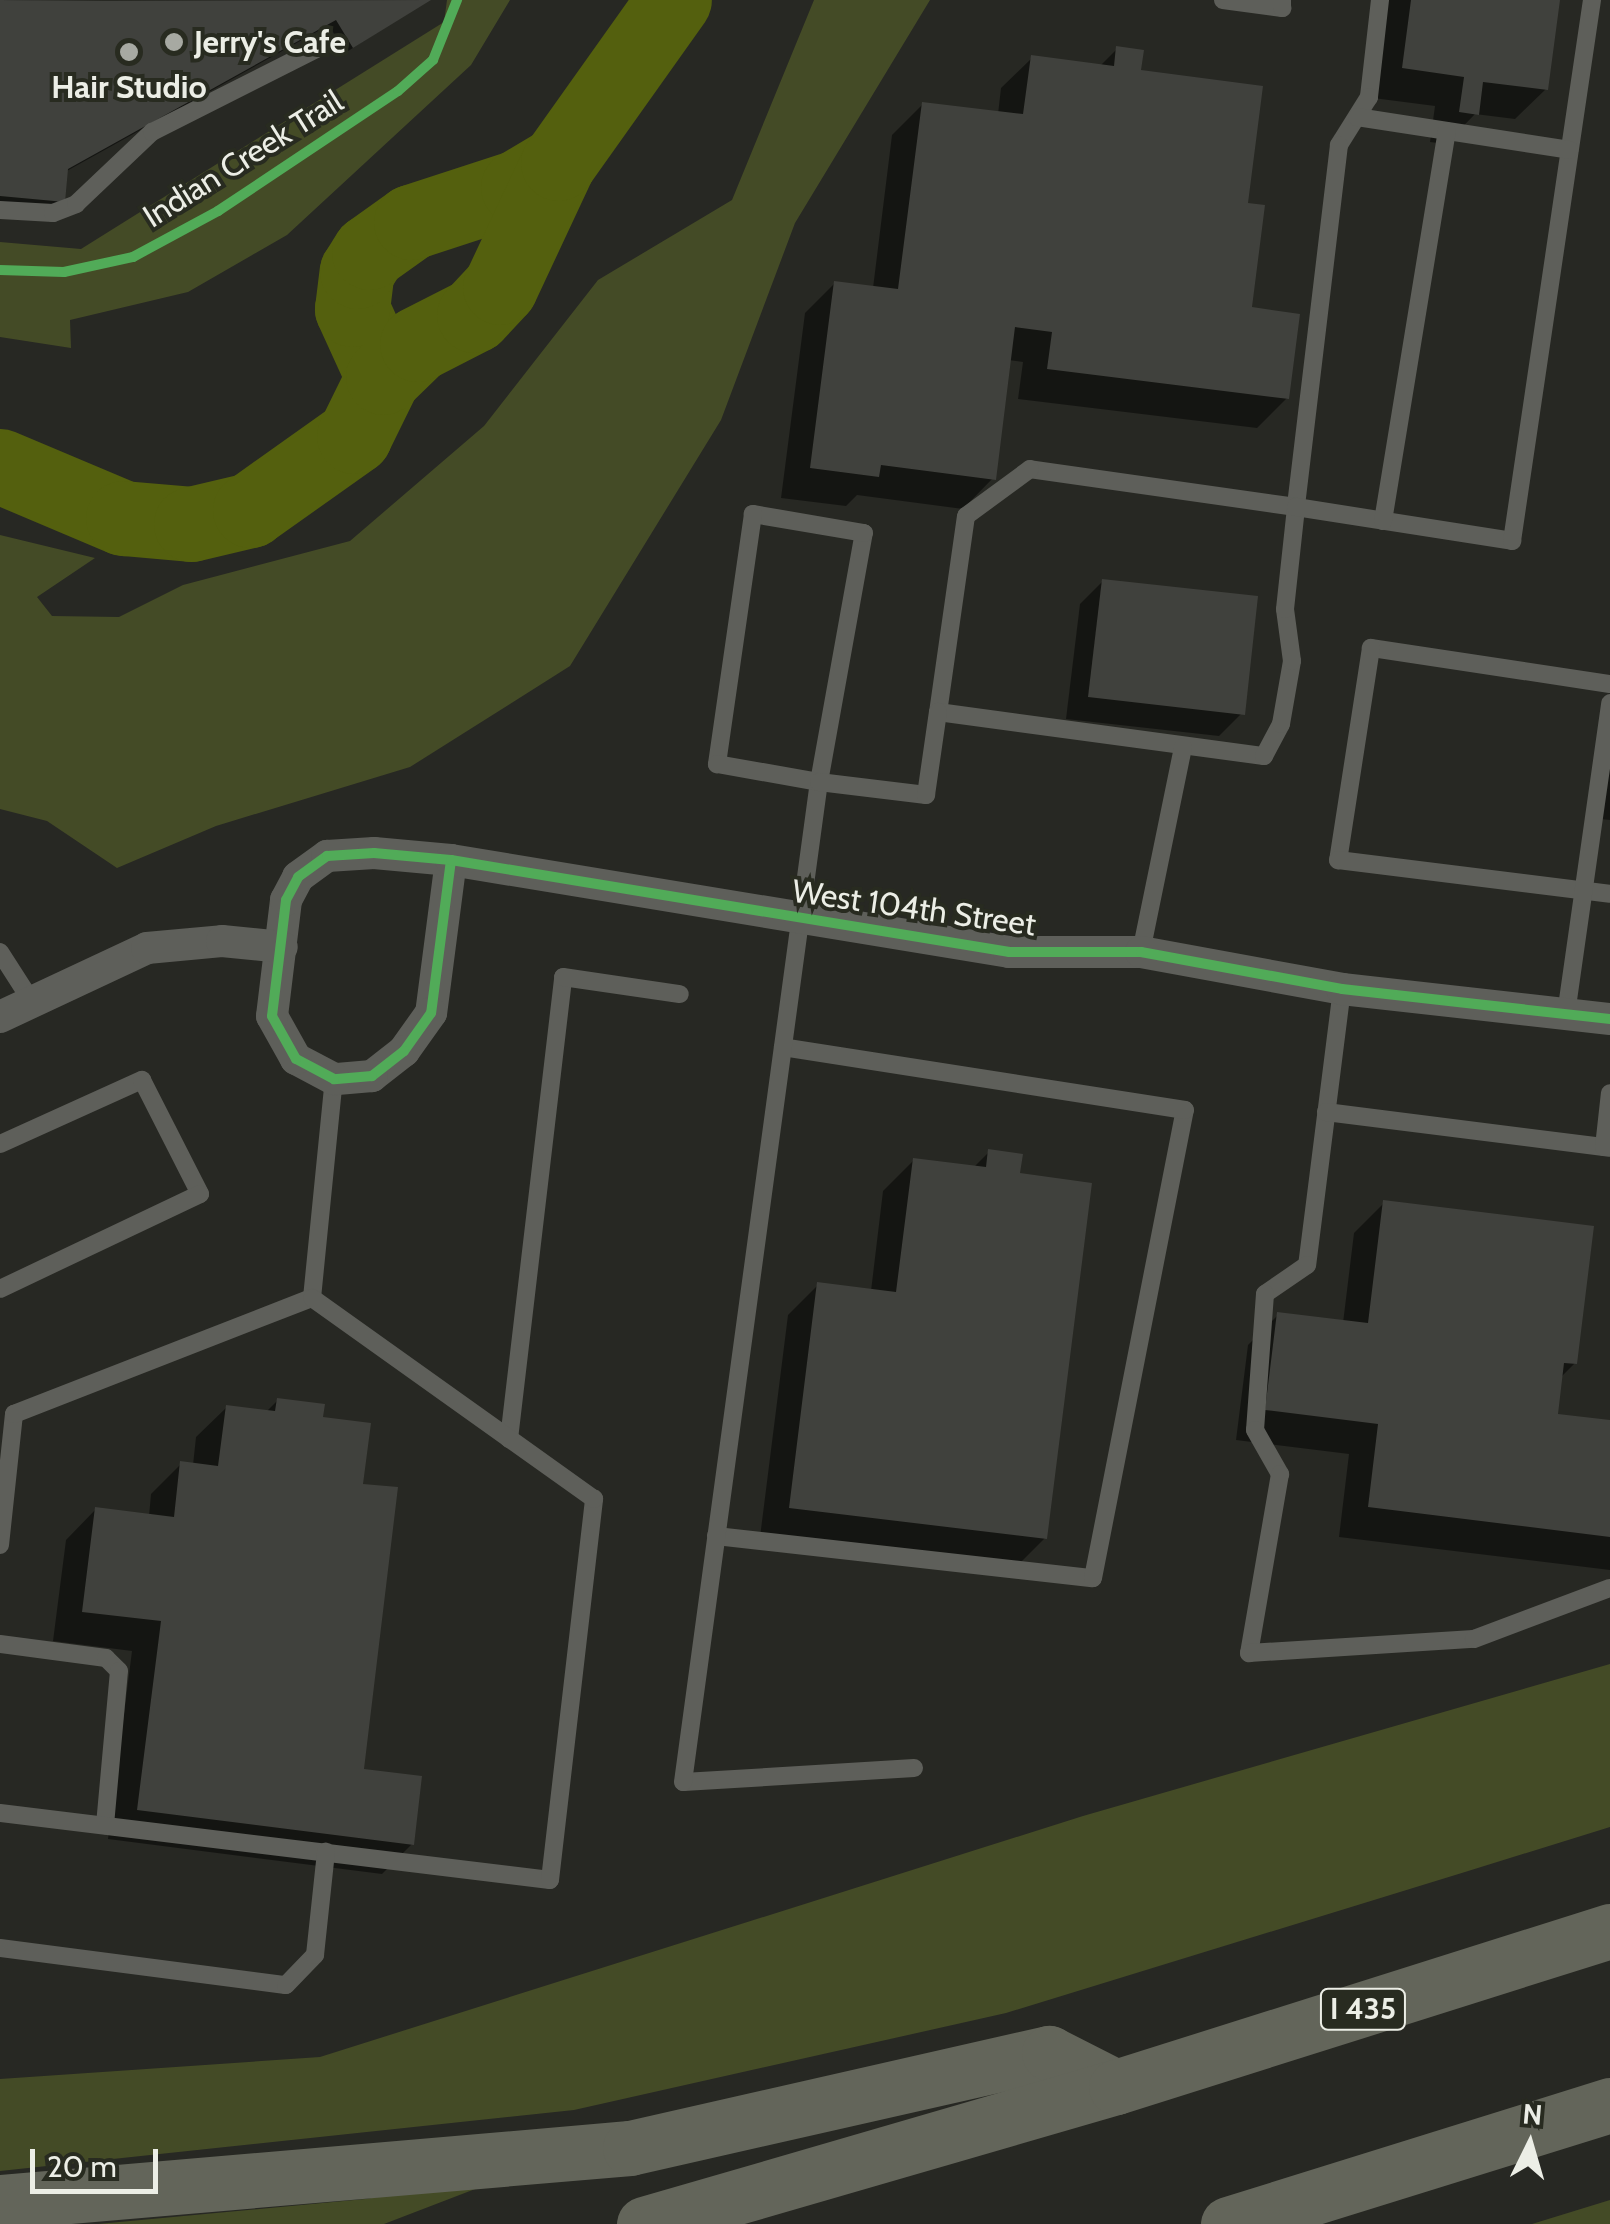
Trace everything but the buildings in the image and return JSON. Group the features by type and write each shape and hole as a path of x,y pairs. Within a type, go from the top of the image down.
{"highway":[{"name":"I 435","path":"644,2224 1116,2088 1610,1931"},
{"path":"0,2202 630,2148 1049,2052 1116,2088"},
{"path":"1228,2224 1610,2105"}],"street":[{"path":"326,856 451,860 431,1013 404,1051 372,1076 334,1079 296,1058 272,1016 286,900 298,877 326,856"},
{"name":"West 104th Street","path":"451,860 1010,952 1141,952 1342,989 1610,1020"},
{"path":"0,1018 146,948 222,941 282,946"}],"lane":[{"path":"1223,0 1282,8 1282,0"},
{"path":"938,712 1264,756 1281,724 1292,661 1285,609 1339,146 1369,97 1380,0"},
{"path":"914,1768 683,1782 819,782 864,533 754,514 717,764 819,782 926,795 966,516 1030,469 1512,541 1592,0"},
{"path":"0,210 53,213 76,204 152,132 324,45"},
{"path":"1357,117 1569,150"},
{"path":"1383,520 1447,131"},
{"path":"1610,684 1371,648 1338,860 1610,894"},
{"path":"1566,1014 1610,702"},
{"path":"1141,952 1183,747"},
{"path":"0,952 32,1002"},
{"path":"509,1438 563,978 680,994"},
{"path":"1342,989 1307,1265 1265,1294 1255,1430 1280,1474 1248,1653 1474,1640 1610,1588"},
{"path":"716,1536 1093,1578 1185,1110 783,1047"},
{"path":"312,1298 334,1079"},
{"path":"0,1144 142,1080 200,1194 0,1289"},
{"path":"1326,1112 1607,1147 1610,1092"},
{"path":"0,1813 550,1880 594,1499 312,1298"},
{"path":"0,1545 14,1414 312,1298"},
{"path":"0,1644 106,1658 119,1670 105,1825"},
{"path":"0,1948 286,1985 315,1955 326,1852"}],"green space":[{"path":"447,0 510,0 471,65 287,235 188,292 70,320 71,348 0,337 0,242 81,249 444,22"},
{"path":"814,0 930,0 795,223 721,420 570,666 410,767 216,826 117,868 47,821 0,809 0,535 95,558 37,597 52,616 119,617 183,585 350,541 484,426 598,280 732,200"},
{"path":"1610,1664 1610,1827 1006,2013 574,2110 0,2171 0,2079 320,2057 1083,1816"},
{"path":"509,2176 384,2224 98,2224 365,2199"},
{"path":"1610,2200 1610,2224 1532,2224"}],"waterway":[{"path":"0,466 123,518 191,524 250,510 354,436 383,377 417,344 474,315 500,287 558,163 674,0"},
{"path":"383,377 352,309 357,271 369,252 411,222 518,187 558,163"}],"cycle path":[{"name":"Indian Creek Trail","path":"0,270 64,272 133,257 218,211 398,91 433,60 457,0"},
{"path":"451,860 431,1013 404,1051 372,1076 334,1079 296,1059 272,1016 286,900 298,877 327,856 374,853 451,860 1009,952 1141,952 1342,989 1610,1019"}],"place":[{"name":"Jerry's Cafe","path":"174,42"},
{"name":"Hair Studio","path":"129,52"}]}
